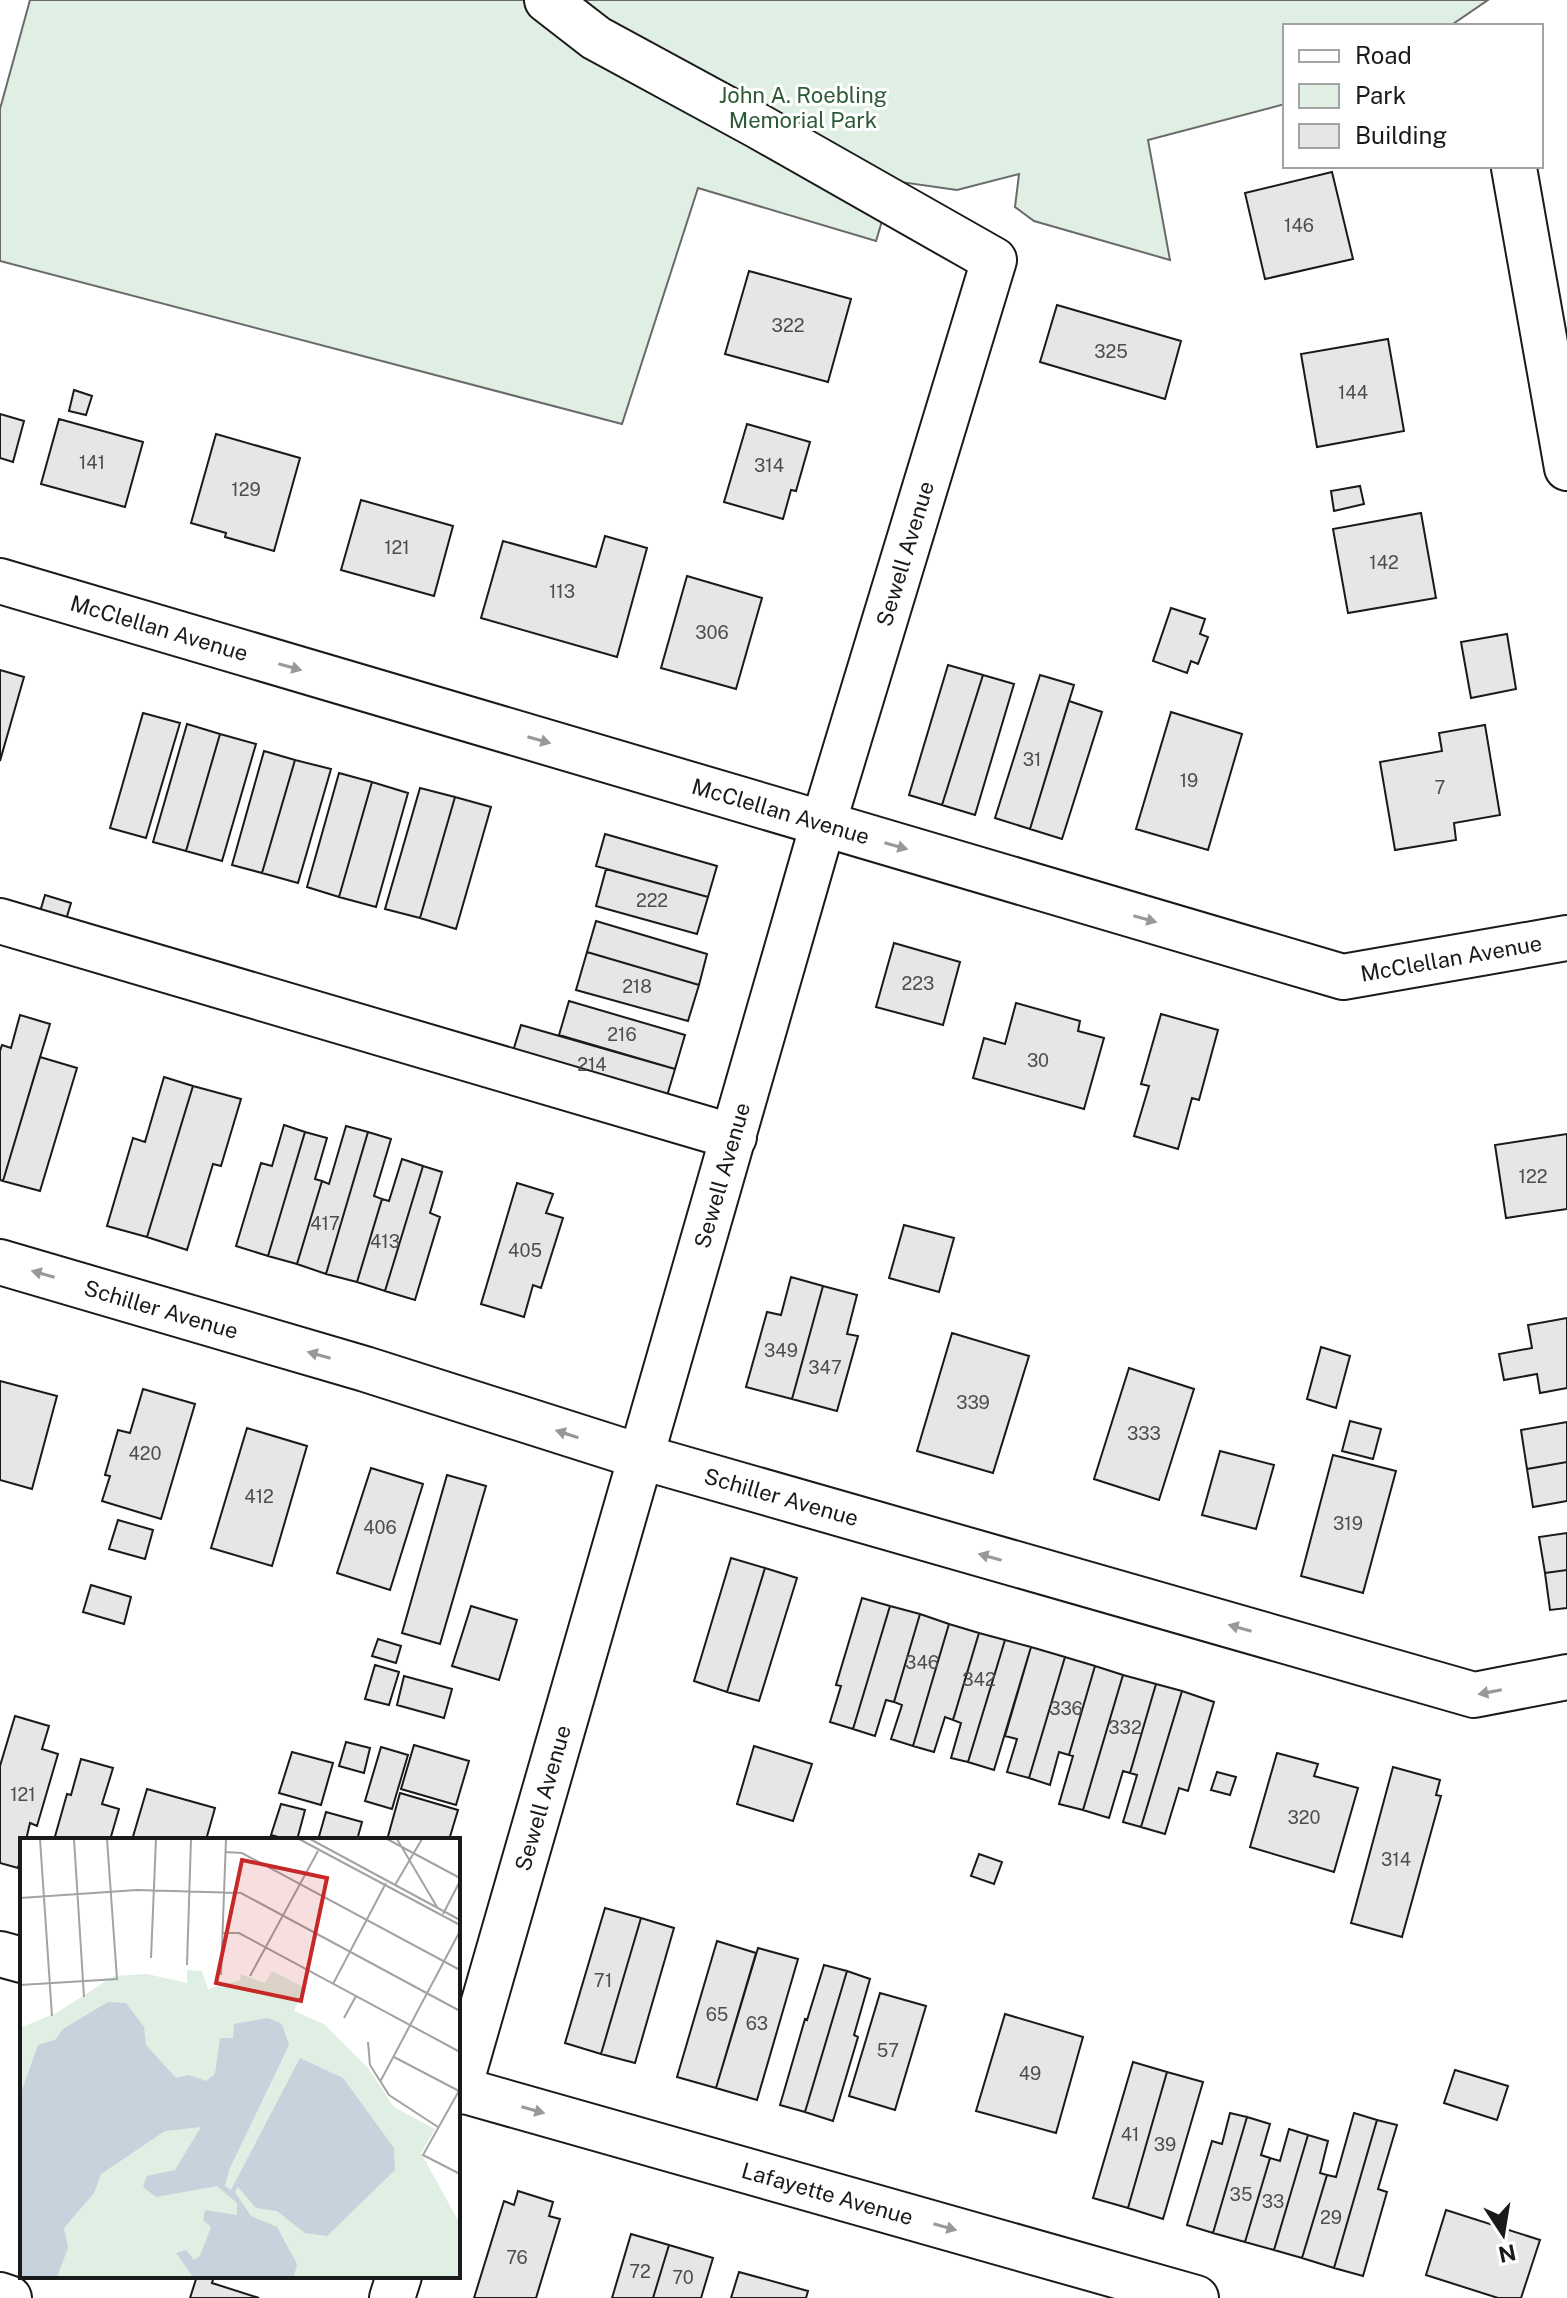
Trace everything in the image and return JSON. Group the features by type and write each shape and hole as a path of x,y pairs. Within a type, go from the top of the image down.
{"street":[{"name":"Sewell Avenue","path":"460,2083 823,824 994,260 596,38 547,0"},
{"path":"1514,168 1567,468"},
{"name":"McClellan Avenue","path":"0,581 1343,977 1567,938"},
{"path":"0,921 734,1137"},
{"name":"Schiller Avenue","path":"0,1262 365,1369 642,1457 1474,1695 1567,1677"},
{"path":"0,1954 20,1959"},
{"name":"Lafayette Avenue","path":"460,2091 1196,2298"},
{"path":"392,2298 398,2278"},
{"path":"0,2295 9,2298"}],"green space":[{"name":"John A. Roebling Memorial Park","path":"30,0 1488,0 1453,24 1283,24 1283,105 1148,140 1170,260 1034,221 1015,207 1019,174 957,190 894,181 876,241 698,188 622,424 0,261 0,109"}],"building":[{"path":"1332,172 1353,259 1265,279 1245,193"},
{"path":"749,271 851,299 828,382 725,354"},
{"path":"1057,305 1181,341 1165,399 1040,362"},
{"path":"1388,339 1404,431 1317,447 1301,354"},
{"path":"74,390 92,396 86,415 69,411"},
{"path":"0,414 24,421 13,462 0,458"},
{"path":"59,419 143,442 125,507 41,484"},
{"path":"747,424 810,442 796,491 791,490 783,519 724,502"},
{"path":"216,434 300,458 274,551 191,523"},
{"path":"1360,486 1364,504 1334,511 1331,491"},
{"path":"361,500 453,526 434,596 341,570"},
{"path":"1421,513 1436,598 1348,613 1333,529"},
{"path":"605,536 647,548 617,657 481,618 503,541 596,567"},
{"path":"687,576 762,598 736,689 661,668"},
{"path":"1171,608 1205,619 1200,634 1208,637 1198,664 1191,661 1187,673 1153,661"},
{"path":"1507,634 1516,689 1471,698 1461,642"},
{"path":"948,665 983,675 942,805 909,795"},
{"path":"0,670 24,677 0,761"},
{"path":"983,675 1014,684 975,815 942,805"},
{"path":"1040,675 1074,685 1030,829 995,818"},
{"path":"1069,701 1102,712 1062,839 1030,829"},
{"path":"1171,712 1242,734 1208,850 1136,829"},
{"path":"143,713 180,723 146,838 110,828"},
{"path":"187,724 220,734 186,851 153,842"},
{"path":"1485,725 1500,815 1454,823 1456,840 1395,850 1380,762 1442,751 1439,733"},
{"path":"220,734 256,744 222,861 186,851"},
{"path":"264,751 295,760 262,873 232,865"},
{"path":"295,760 331,769 298,883 262,873"},
{"path":"339,773 372,782 339,897 307,887"},
{"path":"372,782 408,793 376,907 339,897"},
{"path":"420,788 455,797 420,918 385,909"},
{"path":"455,797 491,807 456,929 420,918"},
{"path":"605,834 717,866 708,897 596,866"},
{"path":"606,869 708,897 697,934 596,906"},
{"path":"45,895 71,903 65,923 39,915"},
{"path":"596,921 707,954 699,985 587,952"},
{"path":"894,943 960,962 943,1025 876,1007"},
{"path":"587,952 699,985 688,1021 576,990"},
{"path":"569,1001 685,1035 675,1069 559,1035"},
{"path":"1016,1003 1080,1021 1078,1031 1104,1038 1084,1109 973,1078 984,1038 1005,1044"},
{"path":"1161,1014 1218,1030 1199,1100 1192,1098 1178,1149 1134,1136 1149,1086 1141,1084"},
{"path":"20,1015 50,1024 3,1181 0,1180 0,1051 2,1045 11,1048"},
{"path":"521,1025 675,1069 664,1106 510,1061"},
{"path":"40,1057 77,1068 40,1191 3,1181"},
{"path":"164,1077 193,1086 147,1237 107,1226 133,1138 145,1142"},
{"path":"193,1086 241,1099 221,1166 213,1164 187,1250 147,1237"},
{"path":"284,1125 305,1132 268,1256 236,1246 261,1163 272,1166"},
{"path":"346,1126 368,1132 326,1274 297,1264 322,1181 329,1184"},
{"path":"305,1132 327,1138 315,1179 322,1181 297,1264 268,1256"},
{"path":"368,1132 391,1139 374,1196 382,1199 357,1282 326,1274"},
{"path":"1567,1134 1567,1209 1506,1218 1495,1145"},
{"path":"402,1159 423,1166 385,1291 357,1282 382,1199 389,1201"},
{"path":"423,1166 442,1172 430,1213 440,1217 415,1300 385,1291"},
{"path":"517,1183 553,1194 546,1213 563,1218 541,1288 533,1285 524,1317 481,1304"},
{"path":"904,1225 954,1238 939,1292 889,1278"},
{"path":"791,1277 823,1286 792,1399 746,1387 767,1312 781,1315"},
{"path":"823,1286 857,1295 847,1334 858,1336 837,1411 792,1399"},
{"path":"1567,1318 1567,1388 1540,1393 1537,1374 1504,1380 1499,1354 1532,1348 1528,1325"},
{"path":"952,1333 1029,1356 993,1473 917,1451"},
{"path":"1321,1347 1350,1356 1336,1408 1307,1399"},
{"path":"1129,1368 1194,1389 1159,1500 1094,1479"},
{"path":"0,1381 57,1396 32,1489 0,1480"},
{"path":"143,1389 195,1404 161,1519 102,1501 110,1476 105,1475 118,1430 130,1433"},
{"path":"1350,1421 1381,1429 1373,1459 1342,1451"},
{"path":"1567,1422 1567,1462 1527,1469 1521,1430"},
{"path":"247,1428 307,1446 272,1566 211,1548"},
{"path":"1220,1451 1274,1465 1256,1529 1202,1515"},
{"path":"1333,1455 1396,1471 1363,1593 1301,1576"},
{"path":"1567,1462 1567,1501 1533,1507 1527,1469"},
{"path":"371,1468 423,1484 390,1590 337,1573"},
{"path":"447,1475 486,1486 440,1644 402,1633"},
{"path":"118,1520 153,1530 145,1559 109,1549"},
{"path":"1567,1533 1567,1570 1545,1573 1539,1537"},
{"path":"731,1558 765,1568 727,1692 694,1681"},
{"path":"765,1568 797,1578 759,1701 727,1692"},
{"path":"1567,1570 1567,1608 1550,1610 1545,1573"},
{"path":"91,1585 131,1597 124,1624 83,1612"},
{"path":"862,1598 890,1606 853,1729 830,1722 841,1686 836,1685"},
{"path":"471,1606 517,1620 499,1680 452,1666"},
{"path":"890,1606 920,1614 894,1702 886,1700 875,1736 853,1729"},
{"path":"920,1614 949,1624 913,1746 891,1739 902,1705 894,1702"},
{"path":"949,1624 979,1633 953,1720 945,1717 934,1752 913,1746"},
{"path":"979,1633 1005,1640 968,1762 951,1758 961,1723 953,1720"},
{"path":"378,1639 401,1646 396,1663 372,1656"},
{"path":"1005,1640 1031,1647 994,1770 968,1762"},
{"path":"1031,1647 1065,1657 1029,1778 1007,1772 1017,1739 1005,1736"},
{"path":"1065,1657 1095,1666 1069,1755 1059,1752 1050,1785 1029,1778"},
{"path":"375,1665 399,1672 389,1705 365,1699"},
{"path":"1095,1666 1123,1675 1083,1810 1059,1804 1073,1756 1069,1755"},
{"path":"1123,1675 1156,1684 1130,1773 1123,1771 1109,1818 1083,1810"},
{"path":"404,1676 452,1689 444,1718 397,1705"},
{"path":"1156,1684 1182,1691 1141,1827 1123,1822 1137,1775 1130,1773"},
{"path":"1182,1691 1214,1702 1188,1791 1179,1788 1165,1834 1141,1827"},
{"path":"15,1716 49,1726 42,1749 58,1754 37,1826 30,1823 26,1838 20,1838 18,1868 0,1863 0,1766"},
{"path":"346,1742 370,1748 364,1773 339,1766"},
{"path":"414,1745 469,1761 456,1805 401,1789"},
{"path":"754,1746 812,1764 793,1821 737,1804"},
{"path":"381,1747 408,1755 392,1809 365,1801"},
{"path":"292,1752 333,1763 321,1805 279,1793"},
{"path":"1277,1753 1318,1764 1314,1776 1358,1788 1334,1872 1250,1847"},
{"path":"81,1759 113,1768 102,1804 119,1809 111,1838 55,1838 67,1794 71,1795"},
{"path":"1393,1767 1440,1780 1436,1795 1441,1796 1402,1937 1351,1923"},
{"path":"1217,1772 1236,1777 1230,1795 1211,1790"},
{"path":"147,1789 215,1808 207,1838 133,1838"},
{"path":"400,1793 458,1810 450,1838 388,1838"},
{"path":"281,1804 305,1810 298,1838 271,1835"},
{"path":"326,1812 362,1822 358,1838 319,1838"},
{"path":"979,1854 1002,1862 994,1884 971,1876"},
{"path":"605,1908 641,1918 601,2054 565,2043"},
{"path":"641,1918 674,1928 635,2063 601,2054"},
{"path":"717,1941 756,1953 716,2088 677,2077"},
{"path":"758,1948 798,1959 757,2100 716,2088"},
{"path":"824,1965 847,1971 805,2112 780,2105"},
{"path":"847,1971 870,1979 854,2035 858,2037 833,2121 805,2112"},
{"path":"880,1993 926,2006 895,2110 849,2096"},
{"path":"1005,2014 1083,2037 1056,2133 976,2111"},
{"path":"1133,2062 1167,2072 1128,2208 1093,2198"},
{"path":"1455,2070 1508,2086 1497,2120 1444,2103"},
{"path":"1167,2072 1203,2082 1163,2219 1128,2208"},
{"path":"1230,2113 1247,2117 1213,2233 1187,2225 1212,2141 1222,2144"},
{"path":"1354,2113 1377,2120 1334,2268 1302,2258 1327,2175 1336,2177"},
{"path":"1247,2117 1270,2124 1261,2155 1270,2158 1245,2242 1213,2233"},
{"path":"1377,2120 1397,2125 1378,2189 1387,2192 1363,2276 1334,2268"},
{"path":"1289,2129 1308,2135 1274,2250 1245,2242 1270,2158 1280,2161"},
{"path":"1308,2135 1328,2141 1320,2173 1327,2175 1302,2258 1274,2250"},
{"path":"518,2191 553,2202 549,2216 560,2219 536,2298 474,2298 504,2201 514,2205"},
{"path":"1446,2210 1540,2240 1521,2298 1498,2298 1426,2275"},
{"path":"631,2234 669,2245 653,2298 612,2298"},
{"path":"669,2245 713,2258 701,2298 653,2298"},
{"path":"739,2272 808,2291 806,2298 731,2298"},
{"path":"196,2278 213,2278 212,2283 259,2298 190,2298"}]}
